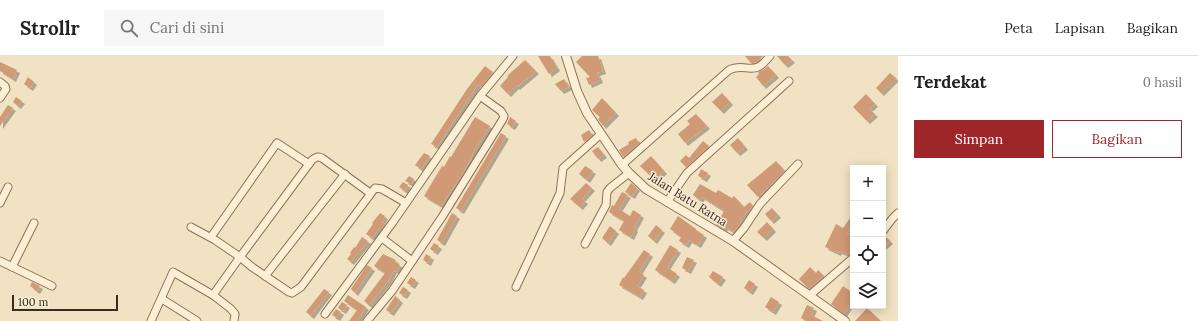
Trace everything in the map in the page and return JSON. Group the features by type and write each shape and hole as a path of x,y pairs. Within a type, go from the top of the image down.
{"street":[{"path":"325,314 382,238 480,96 513,56"},
{"name":"Jalan Batu Ratna","path":"566,56 577,91 587,113 628,173 646,189 733,241 845,321"},
{"path":"622,165 729,70 737,67 757,67 770,56"},
{"path":"667,202 687,173 789,81"},
{"path":"0,82 6,86 0,98"},
{"path":"367,321 392,291 442,217 503,119 504,116 500,111 480,96"},
{"path":"516,287 560,193 563,168 601,134"},
{"path":"211,237 277,143 309,164"},
{"path":"213,295 309,164 316,157 320,157 370,193"},
{"path":"733,241 744,228 760,204 798,164"},
{"path":"585,244 606,205 606,194 608,190 628,173"},
{"path":"265,276 345,174"},
{"path":"0,204 8,188"},
{"path":"191,227 211,237 265,276 292,293 301,287 374,188 382,189 406,203"},
{"path":"886,227 898,213"},
{"path":"12,267 34,224"},
{"path":"382,238 412,261"},
{"path":"0,261 52,286"},
{"path":"810,295 850,261"},
{"path":"151,321 173,272 213,295 231,309 235,314 234,321"},
{"path":"162,299 197,321"}],"building":[{"path":"538,56 550,56 557,68 549,74"},
{"path":"582,56 598,56 603,71 597,73 600,80 589,85 586,78 590,77 576,62"},
{"path":"745,56 763,56 757,62 751,63"},
{"path":"777,56 788,56 792,60 785,65"},
{"path":"525,60 536,71 508,94 500,86 508,77 507,76"},
{"path":"0,62 17,70 13,79 0,71"},
{"path":"485,66 493,72 481,87 478,84 437,147 431,144 467,89"},
{"path":"768,66 776,75 763,86 756,77 759,74 758,72"},
{"path":"890,73 896,78 881,93 876,88"},
{"path":"28,77 34,82 30,88 24,84"},
{"path":"564,79 569,87 561,91 555,84"},
{"path":"722,93 730,102 721,111 712,102"},
{"path":"866,94 875,104 869,109 875,114 867,121 853,107"},
{"path":"16,97 22,101 18,106 13,102"},
{"path":"602,98 616,113 603,126 598,119 600,117 592,110"},
{"path":"8,105 13,108 0,126 0,117"},
{"path":"696,114 707,126 685,143 678,134 690,124 687,121"},
{"path":"475,117 490,126 472,154 463,173 441,206 424,196 442,166 444,167 450,156 451,157"},
{"path":"510,117 516,121 512,127 507,124"},
{"path":"589,130 592,135 584,142 581,135"},
{"path":"501,133 506,136 461,211 456,208"},
{"path":"636,138 639,143 623,157 619,150 629,144 628,142"},
{"path":"738,138 745,147 737,153 730,145"},
{"path":"703,141 709,146 686,167 680,161 686,155 689,158"},
{"path":"598,147 604,155 598,159 592,151"},
{"path":"424,153 430,156 421,169 415,165"},
{"path":"651,156 664,171 655,180 640,166"},
{"path":"776,161 785,171 758,197 747,185"},
{"path":"585,166 593,171 587,180 579,174"},
{"path":"701,169 708,173 704,179 698,176"},
{"path":"409,176 414,179 411,184 405,181"},
{"path":"403,182 408,185 405,191 399,187"},
{"path":"586,183 592,188 582,199 585,201 580,207 570,199"},
{"path":"631,183 637,188 632,196 625,192"},
{"path":"700,184 716,193 718,190 732,198 734,196 744,207 750,202 753,206 740,219 742,220 734,232 725,227 724,229 716,225 724,211 702,197 700,200 693,195"},
{"path":"622,192 628,195 619,209 630,216 633,210 641,215 631,237 619,230 624,221 609,212 612,205 614,206"},
{"path":"772,208 778,215 771,221 765,214"},
{"path":"380,213 385,216 382,222 385,224 381,229 379,228 372,238 366,234"},
{"path":"452,213 457,216 442,243 437,240"},
{"path":"678,216 704,235 698,245 689,240 686,245 679,241 681,237 670,229"},
{"path":"850,218 850,228 847,234 850,236 849,255 839,251 838,253 825,247 836,224 843,228"},
{"path":"767,222 773,229 764,238 757,232"},
{"path":"656,225 662,230 654,241 648,236"},
{"path":"610,226 616,231 608,243 602,238"},
{"path":"362,237 368,241 351,262 347,259"},
{"path":"886,237 890,241 886,244"},
{"path":"434,243 439,246 435,252 430,249"},
{"path":"670,245 678,250 667,267 677,274 672,281 655,270"},
{"path":"644,250 650,254 639,272 644,275 637,286 644,290 640,297 619,285 623,277 624,278"},
{"path":"383,254 396,260 395,262 400,265 396,272 394,270 389,280 369,305 364,301 385,273 374,266"},
{"path":"426,254 431,257 428,263 423,260"},
{"path":"687,257 694,260 688,271 682,268"},
{"path":"367,265 372,268 355,293 351,289"},
{"path":"810,267 816,273 818,270 824,276 809,289 799,279"},
{"path":"713,271 723,277 718,284 709,277"},
{"path":"411,277 416,280 412,286 407,283"},
{"path":"749,280 755,284 750,292 744,288"},
{"path":"32,282 40,286 37,291 30,286"},
{"path":"843,286 850,291 850,305 844,314 831,304"},
{"path":"403,287 408,290 404,296 399,293"},
{"path":"324,289 329,292 311,316 306,312"},
{"path":"348,295 366,307 357,321 349,321 357,310 344,301"},
{"path":"395,296 400,300 391,313 386,310"},
{"path":"771,297 779,302 773,312 765,307"},
{"path":"342,302 347,305 343,311 338,308"},
{"path":"807,305 814,308 811,315 823,321 806,321 801,318"},
{"path":"336,309 341,312 337,318 332,315"},
{"path":"866,309 868,309 881,321 855,321"}]}
